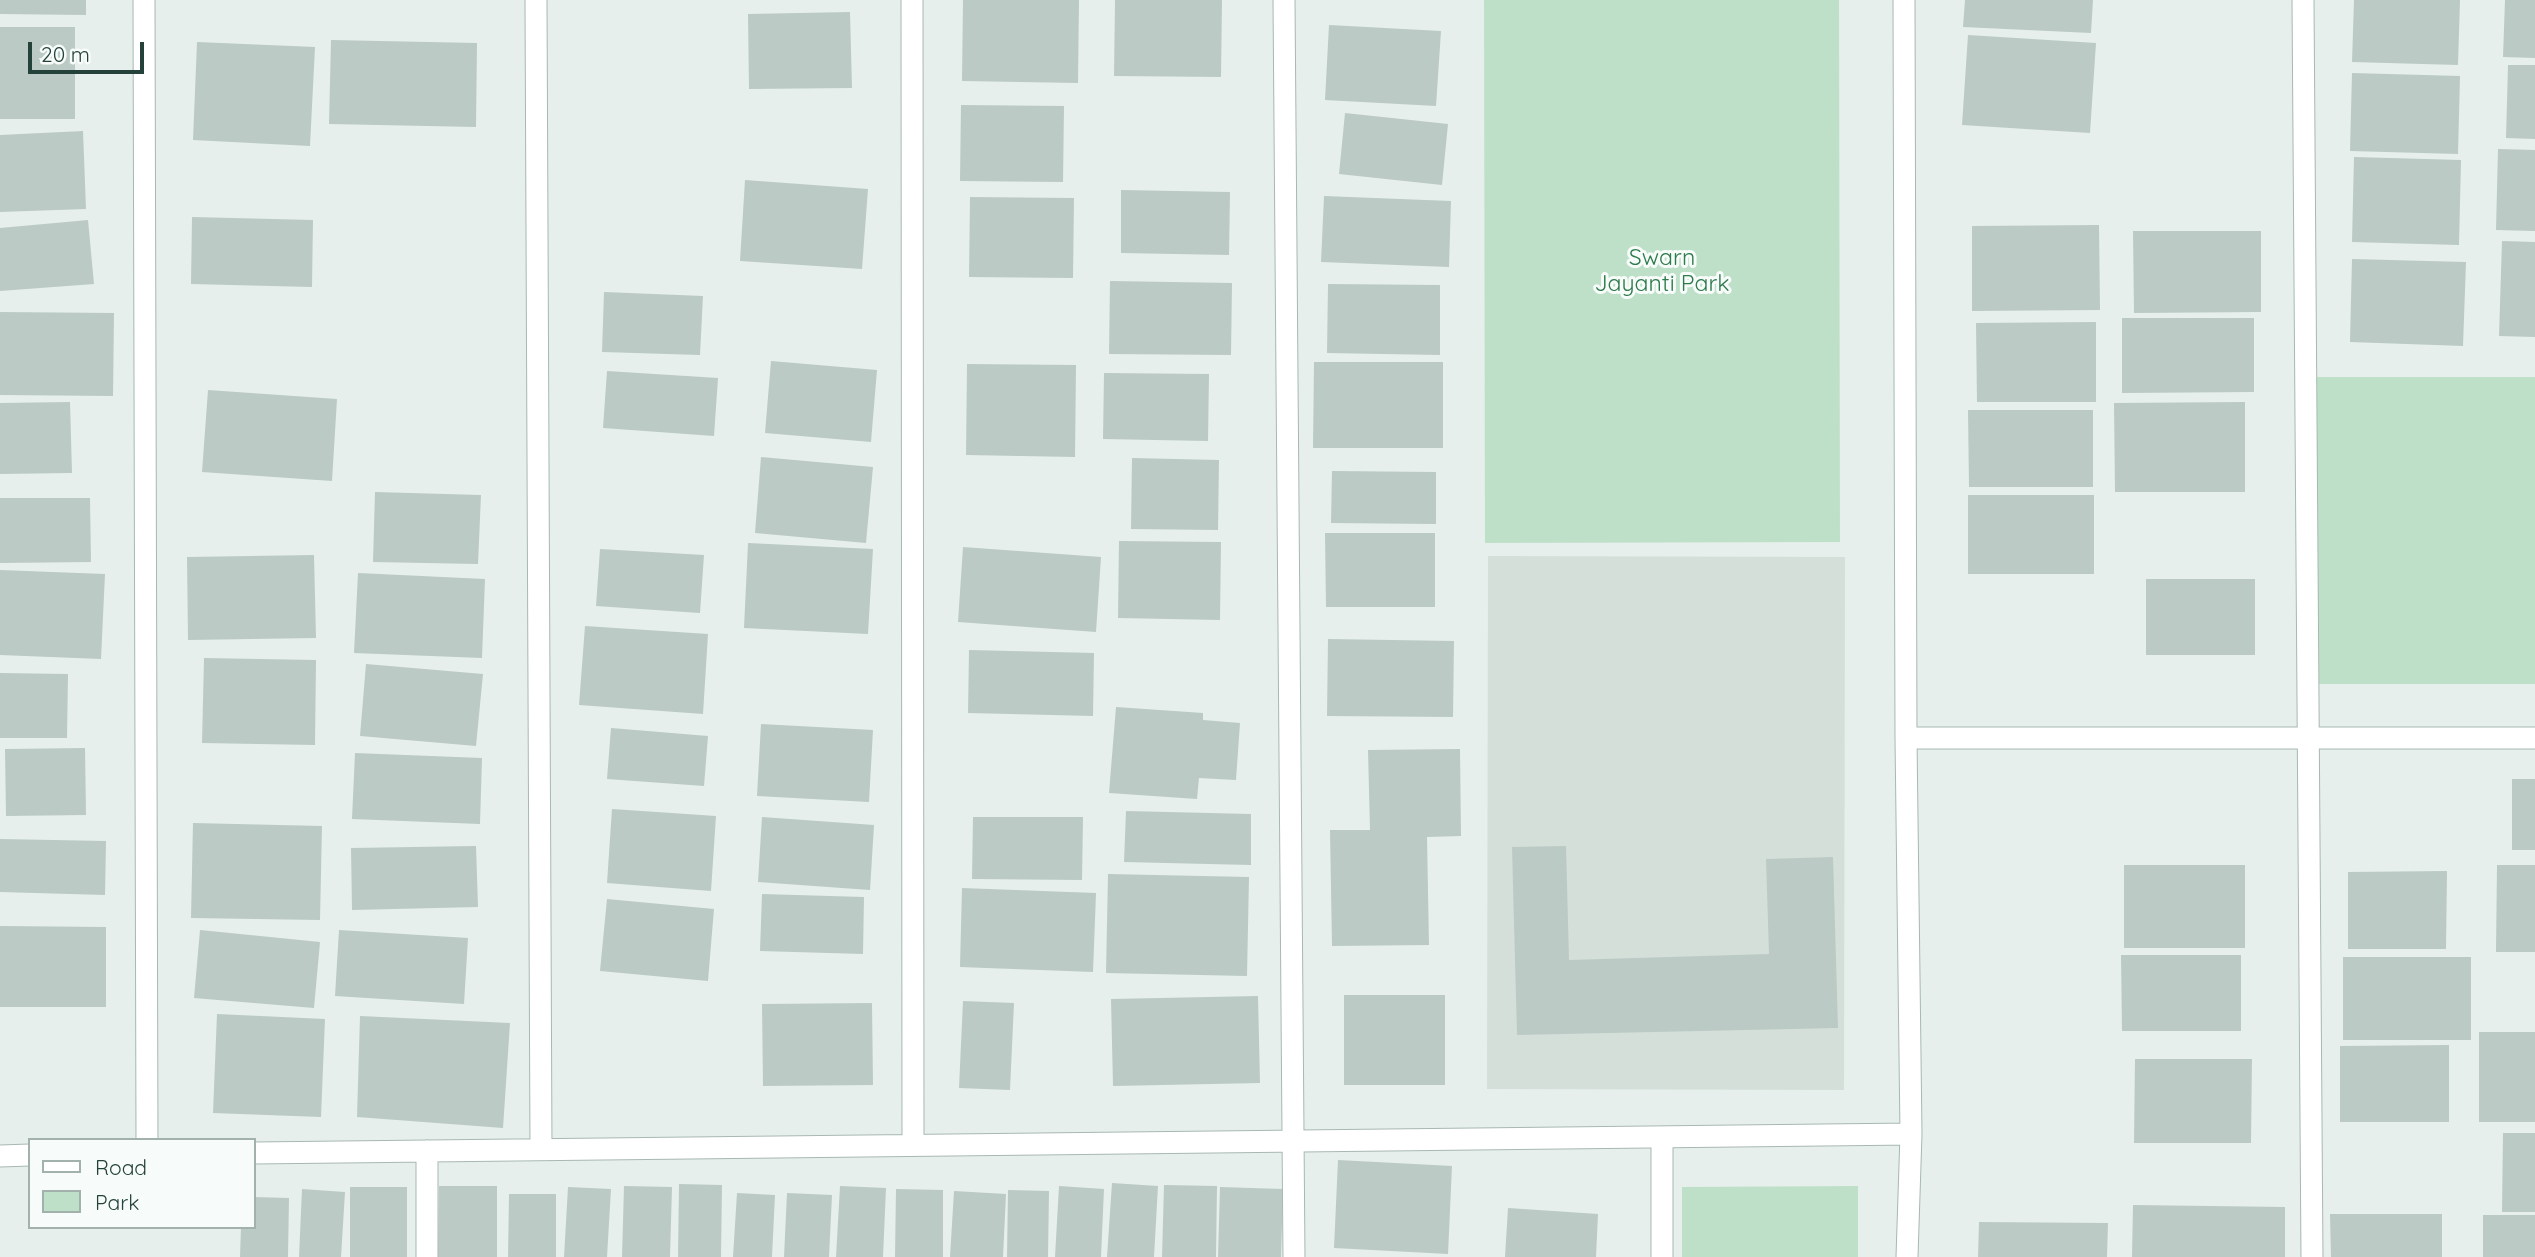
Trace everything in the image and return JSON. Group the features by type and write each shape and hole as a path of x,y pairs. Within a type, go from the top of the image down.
{"street":[{"path":"144,0 147,1138"},
{"path":"536,0 541,1149"},
{"path":"912,0 913,1145"},
{"path":"1284,0 1294,1257"},
{"path":"1904,0 1906,738 1911,1134 1907,1257"},
{"path":"2303,0 2312,1257"},
{"path":"1906,738 2535,738"},
{"path":"256,1153 1911,1134"},
{"path":"1662,1137 1662,1257"},
{"path":"427,1151 427,1257"},
{"path":"0,1156 28,1155"}],"shaded area":[{"path":"1488,556 1845,557 1844,1090 1487,1089"}],"green space":[{"name":"Swarn Jayanti Park","path":"1484,0 1839,0 1840,542 1485,543"},
{"path":"2315,377 2535,377 2535,684 2316,684"},
{"path":"1858,1186 1858,1257 1682,1257 1682,1187"}],"building":[{"path":"0,0 86,0 86,15 0,14"},
{"path":"963,0 1079,0 1078,83 962,81"},
{"path":"1115,0 1222,0 1221,77 1114,76"},
{"path":"1965,0 2093,0 2091,33 1963,27"},
{"path":"2354,0 2460,0 2458,65 2352,62"},
{"path":"2505,0 2535,0 2535,58 2503,57"},
{"path":"850,12 852,88 749,89 748,14"},
{"path":"1329,25 1441,31 1436,106 1325,100"},
{"path":"0,27 75,27 75,119 0,119"},
{"path":"1968,35 2096,43 2090,133 1962,125"},
{"path":"331,40 477,43 476,127 329,124"},
{"path":"197,42 315,47 310,146 193,140"},
{"path":"2508,65 2535,65 2535,139 2506,138"},
{"path":"2352,73 2460,76 2458,154 2350,151"},
{"path":"961,105 1064,106 1063,182 960,181"},
{"path":"1345,113 1448,124 1442,185 1339,174"},
{"path":"83,131 86,209 0,212 0,135"},
{"path":"2498,149 2535,150 2535,231 2496,230"},
{"path":"2354,157 2461,160 2459,245 2352,242"},
{"path":"745,180 868,189 862,269 740,261"},
{"path":"1121,190 1230,192 1229,255 1121,253"},
{"path":"1324,196 1451,201 1449,267 1321,262"},
{"path":"970,197 1074,198 1073,278 969,277"},
{"path":"192,217 313,220 312,287 191,284"},
{"path":"88,220 94,284 0,291 0,228"},
{"path":"2099,225 2100,310 1972,311 1972,226"},
{"path":"2133,231 2261,231 2261,312 2134,313"},
{"path":"2502,241 2535,242 2535,337 2499,336"},
{"path":"2352,259 2466,262 2463,346 2350,342"},
{"path":"1110,281 1232,283 1231,355 1109,354"},
{"path":"1328,284 1440,285 1440,355 1327,353"},
{"path":"604,292 703,296 700,355 602,352"},
{"path":"0,312 114,313 113,396 0,395"},
{"path":"2122,318 2254,318 2254,392 2122,393"},
{"path":"2096,322 2096,402 1977,402 1976,323"},
{"path":"771,361 877,370 871,442 765,433"},
{"path":"1314,362 1443,362 1443,448 1313,448"},
{"path":"967,364 1076,365 1075,457 966,455"},
{"path":"607,371 718,378 714,436 603,428"},
{"path":"1104,373 1209,374 1208,441 1103,439"},
{"path":"208,390 337,399 332,481 202,472"},
{"path":"70,402 72,473 0,474 0,403"},
{"path":"2245,402 2245,492 2115,492 2114,403"},
{"path":"1968,410 2093,410 2093,487 1969,487"},
{"path":"761,457 873,467 866,543 755,533"},
{"path":"1132,458 1219,460 1218,530 1131,529"},
{"path":"1332,471 1436,472 1436,524 1331,523"},
{"path":"375,492 481,495 478,564 373,562"},
{"path":"1968,495 2094,495 2094,574 1968,574"},
{"path":"0,498 90,498 91,562 0,563"},
{"path":"1325,533 1435,533 1435,607 1326,607"},
{"path":"1119,541 1221,542 1220,620 1118,618"},
{"path":"748,543 873,549 868,634 744,628"},
{"path":"963,547 1101,557 1096,632 958,622"},
{"path":"600,549 704,555 700,613 596,606"},
{"path":"314,555 316,638 188,640 187,557"},
{"path":"0,570 105,574 101,659 0,655"},
{"path":"358,573 485,579 482,658 354,653"},
{"path":"2146,579 2255,579 2255,655 2146,655"},
{"path":"585,626 708,634 703,714 579,705"},
{"path":"1328,639 1454,641 1453,717 1327,716"},
{"path":"969,650 1094,653 1093,716 968,713"},
{"path":"204,658 316,660 315,745 202,743"},
{"path":"366,664 483,674 476,746 360,736"},
{"path":"0,673 68,674 67,738 0,738"},
{"path":"1116,707 1203,713 1203,720 1240,723 1236,780 1199,778 1197,799 1109,793"},
{"path":"761,724 873,730 869,802 757,796"},
{"path":"611,728 708,736 704,786 607,779"},
{"path":"85,748 86,815 6,816 5,749"},
{"path":"1460,749 1461,836 1427,837 1429,945 1332,946 1330,830 1370,830 1368,750"},
{"path":"355,753 482,758 480,824 352,819"},
{"path":"2512,779 2535,779 2535,850 2512,850"},
{"path":"612,809 716,816 711,891 607,883"},
{"path":"1126,811 1251,814 1251,865 1124,862"},
{"path":"762,817 874,825 870,890 758,882"},
{"path":"973,817 1083,817 1082,880 972,879"},
{"path":"193,823 322,826 320,920 191,918"},
{"path":"0,839 106,841 105,895 0,892"},
{"path":"476,846 478,907 352,910 351,848"},
{"path":"1566,846 1569,960 1769,954 1766,859 1833,857 1838,1028 1517,1035 1512,847"},
{"path":"2124,865 2245,865 2245,948 2124,948"},
{"path":"2497,865 2535,865 2535,952 2496,952"},
{"path":"2447,871 2446,949 2348,949 2348,872"},
{"path":"1108,874 1249,877 1247,976 1106,973"},
{"path":"962,888 1096,893 1093,972 960,967"},
{"path":"762,894 864,897 863,954 760,951"},
{"path":"607,899 714,909 708,981 600,971"},
{"path":"0,926 106,927 106,1007 0,1007"},
{"path":"200,930 320,942 314,1008 194,998"},
{"path":"339,930 468,938 464,1004 335,996"},
{"path":"2121,955 2241,955 2241,1031 2122,1031"},
{"path":"2343,957 2471,957 2471,1040 2343,1040"},
{"path":"1344,995 1445,995 1445,1085 1344,1085"},
{"path":"1258,996 1260,1083 1113,1086 1111,999"},
{"path":"963,1001 1014,1003 1010,1090 959,1088"},
{"path":"872,1003 873,1085 763,1086 762,1004"},
{"path":"217,1014 325,1019 321,1117 213,1113"},
{"path":"360,1016 510,1023 503,1128 357,1117"},
{"path":"2479,1032 2535,1032 2535,1122 2479,1122"},
{"path":"2449,1045 2449,1122 2340,1122 2340,1046"},
{"path":"2135,1059 2252,1059 2251,1143 2134,1143"},
{"path":"2503,1133 2535,1133 2535,1212 2502,1212"},
{"path":"1338,1160 1452,1166 1448,1254 1334,1248"},
{"path":"1112,1183 1158,1186 1154,1257 1107,1257"},
{"path":"679,1184 722,1185 721,1257 678,1257"},
{"path":"1164,1185 1217,1186 1216,1257 1162,1257"},
{"path":"439,1186 497,1186 497,1257 438,1257"},
{"path":"624,1186 672,1187 670,1257 622,1257"},
{"path":"840,1186 886,1188 883,1257 836,1257"},
{"path":"1059,1186 1104,1189 1101,1257 1055,1257"},
{"path":"350,1187 407,1187 407,1257 350,1257"},
{"path":"568,1187 611,1189 607,1257 564,1257"},
{"path":"1220,1187 1283,1189 1281,1257 1218,1257"},
{"path":"302,1189 345,1192 341,1257 299,1257"},
{"path":"896,1189 943,1190 943,1257 895,1257"},
{"path":"1008,1190 1049,1191 1048,1257 1007,1257"},
{"path":"954,1191 1006,1194 1003,1257 950,1257"},
{"path":"737,1193 775,1195 772,1257 733,1257"},
{"path":"787,1193 832,1195 829,1257 784,1257"},
{"path":"509,1194 556,1194 556,1257 508,1257"},
{"path":"256,1197 289,1198 288,1257 240,1257 241,1229 256,1229"},
{"path":"2133,1205 2285,1207 2285,1257 2132,1257"},
{"path":"1508,1208 1598,1214 1596,1257 1505,1257"},
{"path":"2330,1214 2442,1214 2442,1257 2331,1257"},
{"path":"2483,1215 2535,1215 2535,1257 2483,1257"},
{"path":"1979,1222 2108,1223 2107,1257 1978,1257"}]}
